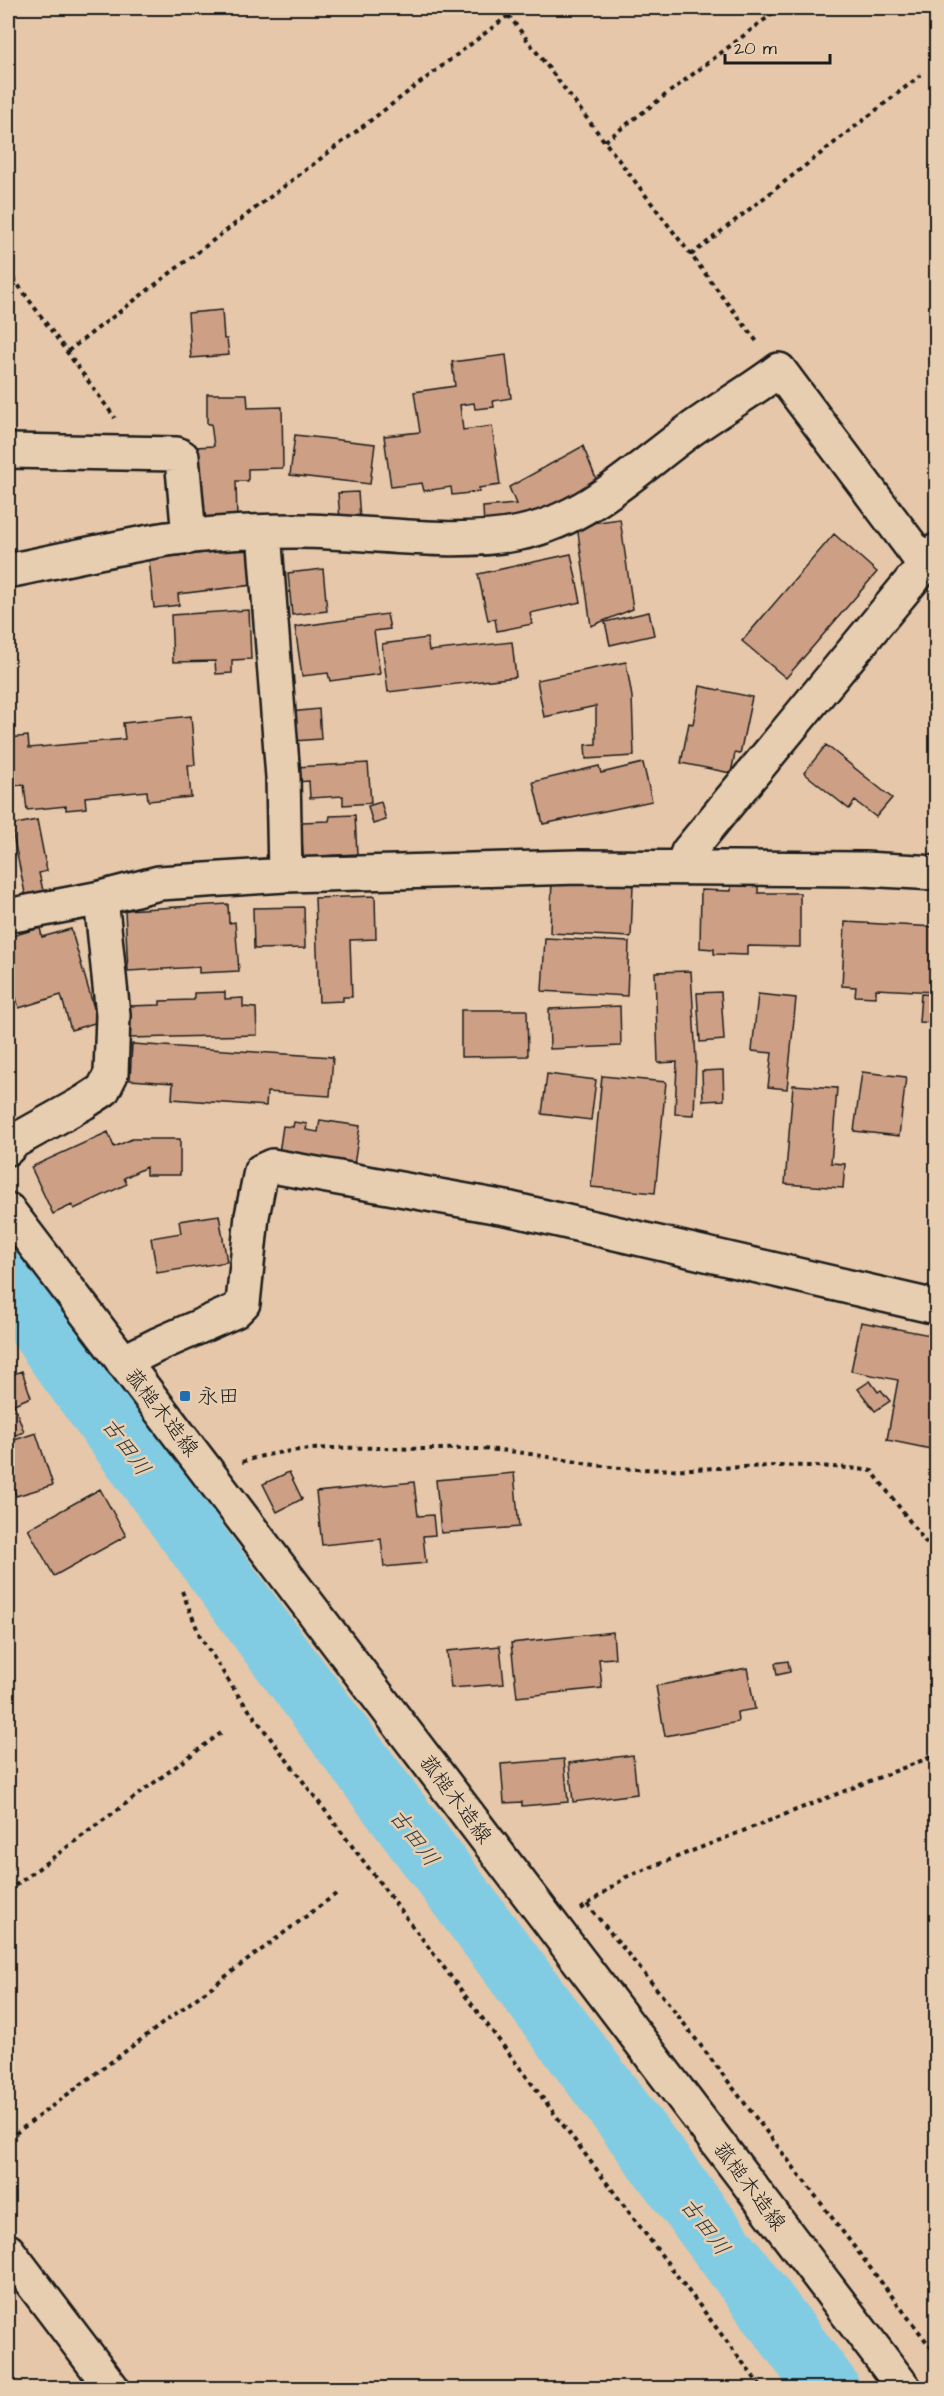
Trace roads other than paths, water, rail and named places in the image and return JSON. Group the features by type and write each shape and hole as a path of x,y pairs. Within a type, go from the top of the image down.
{"street":[{"path":"8,571 189,537 264,532 343,532 437,538 520,533 574,513 602,497 700,423 779,370 931,558 688,852 682,867"},
{"path":"8,451 177,454 182,458 189,537"},
{"path":"264,532 283,777 285,875"},
{"path":"18,914 101,898 159,883 285,875 579,867 864,868 936,873"},
{"path":"8,1148 13,1142 102,1090 111,1074 113,1015 101,898"},
{"path":"123,1362 235,1311 243,1303 252,1216 261,1171 272,1166 511,1209 936,1307"},
{"name":"菰槌木造線","path":"8,1210 904,2388"},
{"path":"8,2251 112,2388"}],"waterway":[{"name":"古田川","path":"8,1281 61,1358 264,1634 828,2388"}],"place":[{"name":"永田","path":"185,1396"}]}
